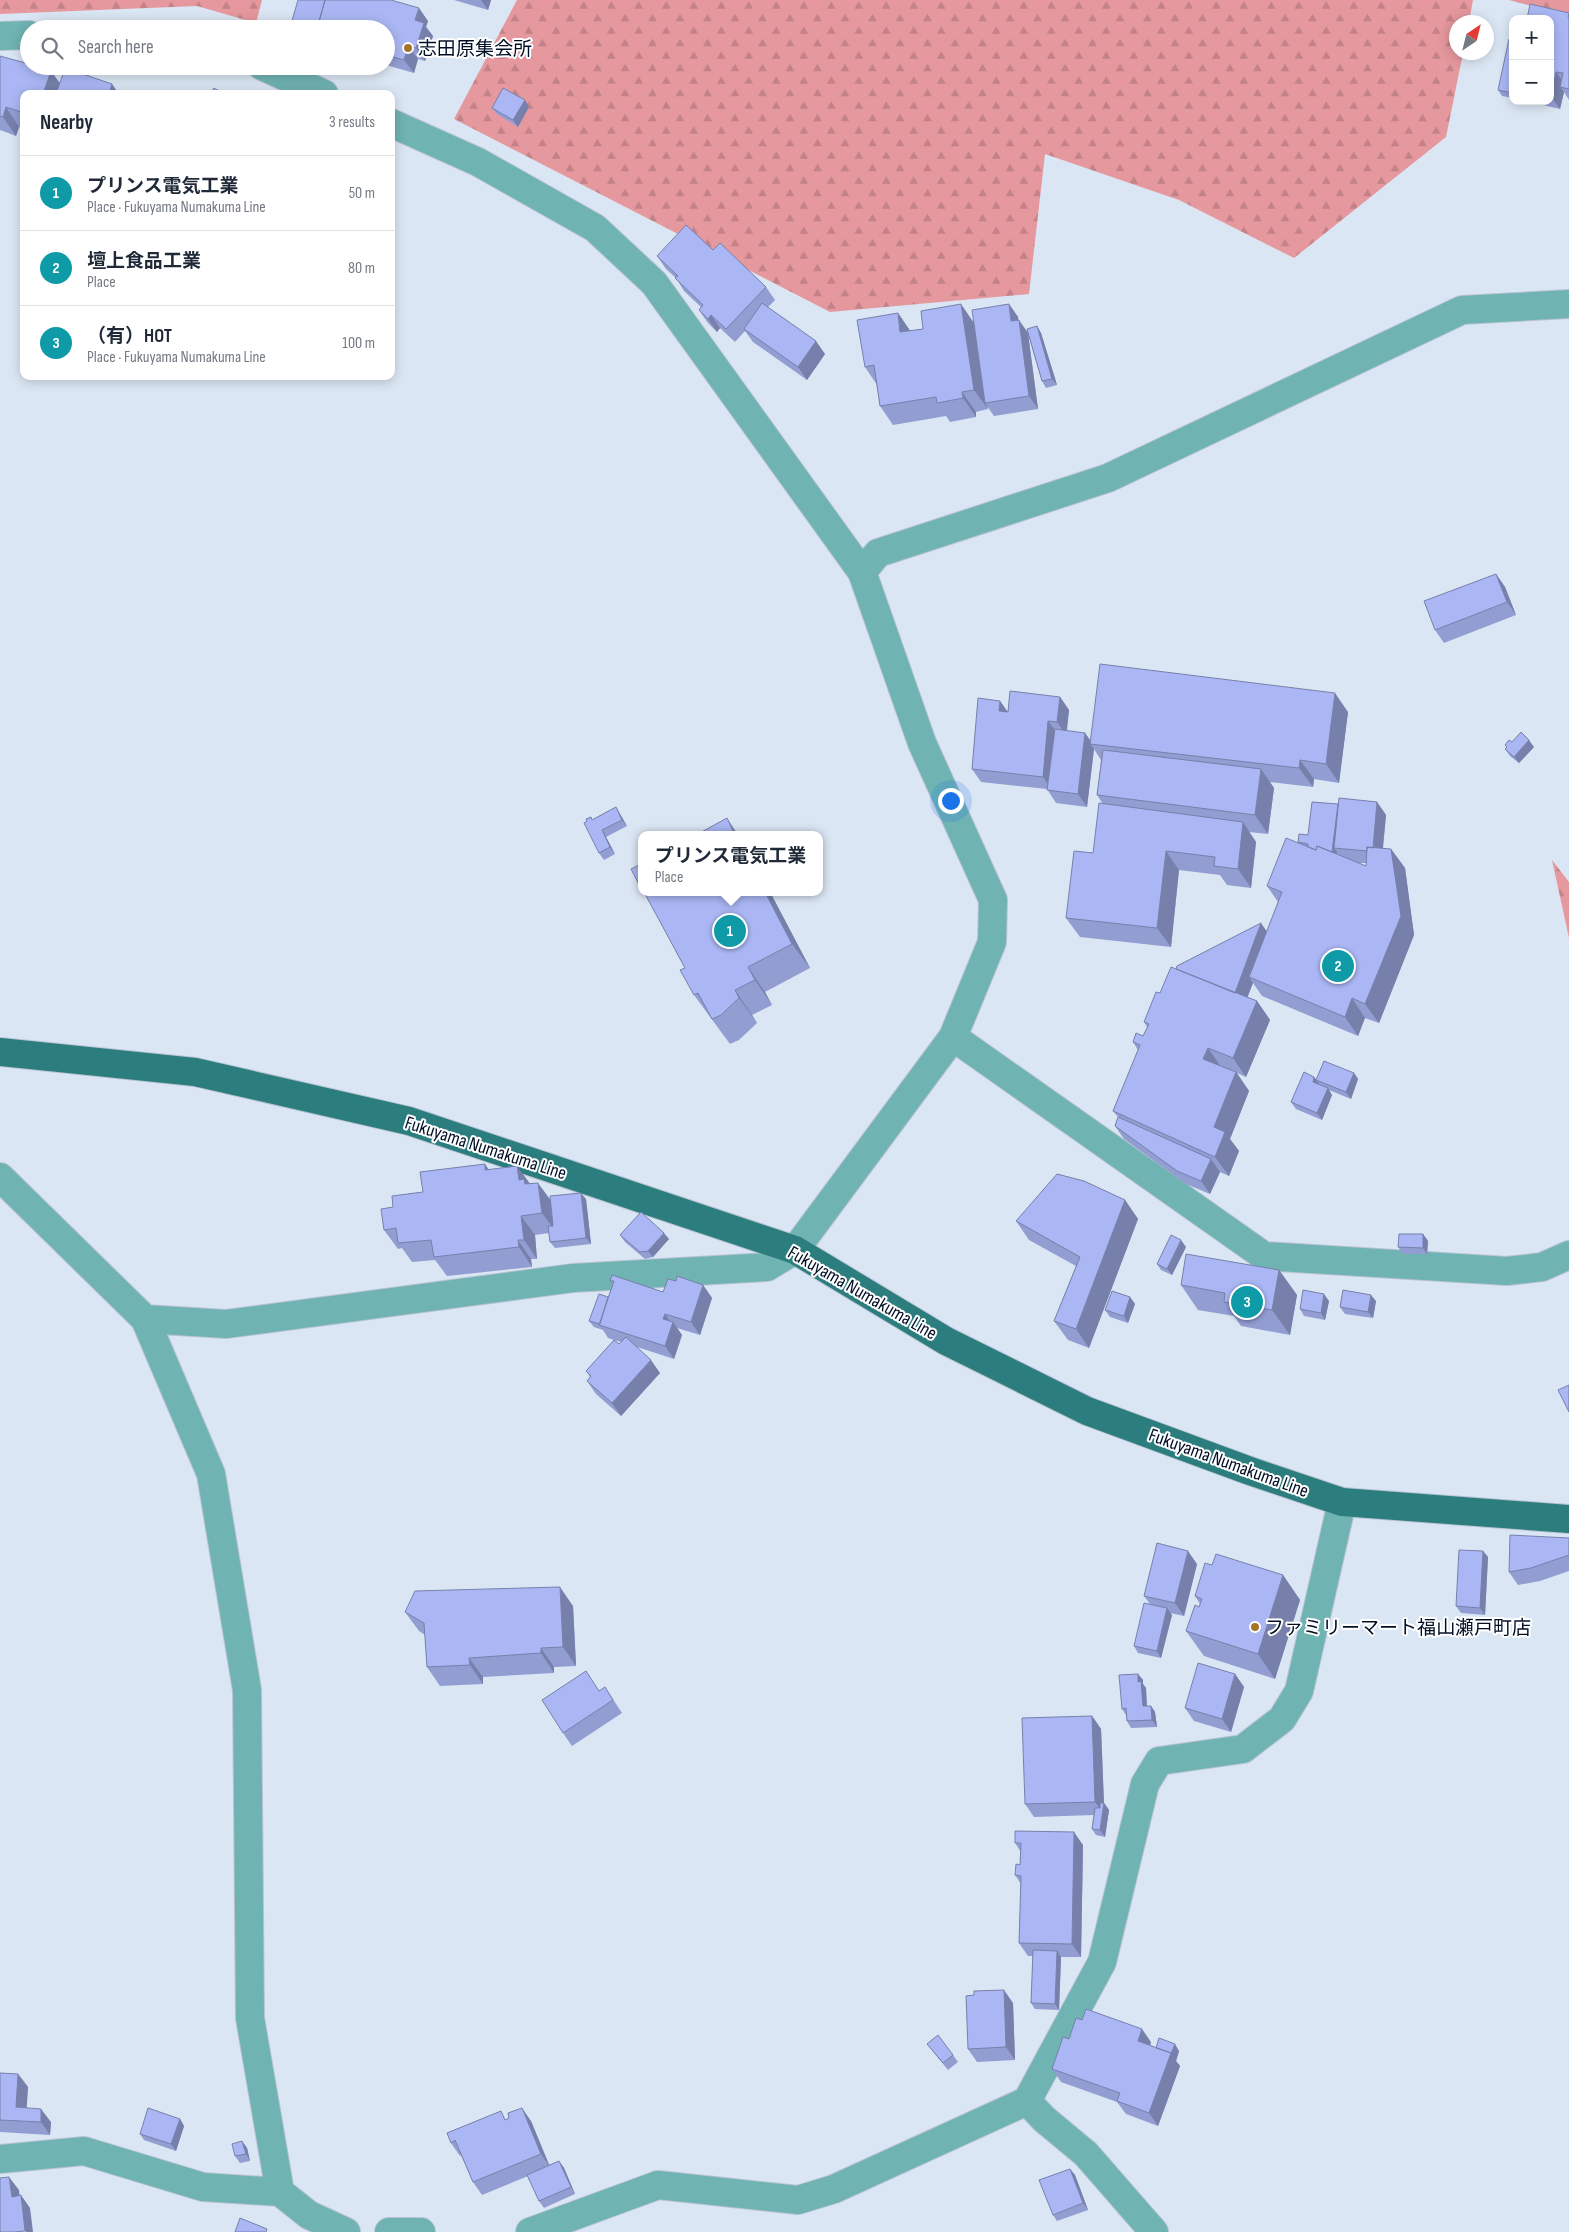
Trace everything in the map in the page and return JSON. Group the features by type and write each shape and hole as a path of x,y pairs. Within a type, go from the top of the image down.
{"main road":[{"name":"Fukuyama Numakuma Line","path":"0,1052 195,1072 409,1121 795,1250 946,1341 1087,1411 1250,1471 1342,1502 1569,1519"}],"street":[{"path":"0,36 20,36"},
{"path":"282,75 315,90"},
{"path":"146,1319 226,1324 572,1278 767,1267 795,1250 953,1037 992,942 993,900 922,744 862,572 654,282 595,228 478,162 395,125"},
{"path":"862,572 878,552 1108,478 1462,310 1569,304"},
{"path":"953,1037 1264,1256 1507,1271 1542,1267 1569,1255"},
{"path":"0,1177 146,1319 211,1474 247,1690 250,2018 280,2192"},
{"path":"530,2232 658,2185 798,2200 834,2189 1027,2100 1102,1962 1146,1784 1159,1762 1243,1749 1282,1719 1299,1690 1342,1502"},
{"path":"1027,2100 1044,2119 1086,2154 1154,2232"},
{"path":"0,2160 84,2151 203,2187 280,2192 309,2215 346,2232"},
{"path":"388,2232 422,2232"}],"green space":[{"path":"0,0 262,0 257,20 246,20 197,6 0,14"},
{"path":"517,0 1473,0 1470,15 1449,15 1449,60 1462,60 1446,137 1294,258 1179,200 1045,154 1029,294 830,312 454,119"},
{"path":"1509,0 1569,0 1569,16"},
{"path":"1552,860 1569,882 1569,938"}],"building":[{"path":"298,0 325,0 319,20 292,20"},
{"path":"325,0 391,0 419,8 415,20 424,23 416,48 408,46 404,60 395,58 395,20 319,20"},
{"path":"1530,4 1569,13 1569,89 1560,87 1563,73 1556,72 1554,82 1554,15 1528,15"},
{"path":"1509,39 1509,92 1498,90"},
{"path":"0,56 20,62 20,75 50,75 44,90 20,90 20,112 6,107 3,117 0,116"},
{"path":"63,75 86,75 112,84 110,90 57,90"},
{"path":"503,88 525,100 513,120 492,108"},
{"path":"686,225 713,250 720,243 766,287 726,329 711,315 708,319 699,310 703,305 675,278 678,276 657,256"},
{"path":"762,303 816,341 798,367 744,329"},
{"path":"961,304 974,390 962,392 963,398 937,403 936,397 880,406 874,365 865,367 857,320 898,313 900,332 923,329 921,311"},
{"path":"1009,304 1011,321 1019,320 1029,396 985,403 972,310"},
{"path":"1037,326 1052,379 1042,381 1027,329"},
{"path":"1496,574 1507,602 1435,630 1424,601"},
{"path":"1100,664 1335,693 1326,764 1300,760 1299,768 1090,744"},
{"path":"1010,691 1060,697 1057,722 1048,721 1043,777 972,769 978,698 1000,701 999,711 1008,712"},
{"path":"1055,729 1085,733 1078,794 1047,790"},
{"path":"1521,732 1529,740 1514,757 1505,749 1507,747 1505,745 1509,740 1512,742"},
{"path":"1103,750 1261,769 1255,815 1097,795"},
{"path":"1339,798 1377,802 1373,848 1367,847 1367,851 1334,848"},
{"path":"1312,802 1338,804 1332,852 1317,846 1316,850 1308,847 1308,844 1298,842 1299,834 1308,835"},
{"path":"1099,803 1243,822 1238,869 1214,866 1215,857 1166,851 1157,928 1066,918 1074,851 1093,853"},
{"path":"616,807 622,820 602,830 610,847 599,853 584,823 587,821 586,819 591,817 592,820"},
{"path":"727,818 733,831 703,831"},
{"path":"1286,838 1316,850 1317,846 1366,866 1367,847 1391,849 1401,916 1365,1004 1352,998 1345,1017 1249,977 1282,892 1267,886"},
{"path":"638,866 638,882 631,869"},
{"path":"646,896 767,896 792,944 748,967 755,980 735,990 739,998 721,1015 712,1019 698,993 694,995 680,970 685,968"},
{"path":"1261,923 1235,993 1176,969 1177,966"},
{"path":"1171,967 1257,1001 1233,1058 1208,1048 1203,1059 1236,1072 1214,1127 1225,1132 1215,1157 1113,1111 1140,1045 1133,1042 1136,1033 1143,1036 1149,1024 1144,1022 1156,992 1160,993"},
{"path":"1324,1061 1354,1073 1346,1092 1316,1080"},
{"path":"1304,1072 1314,1077 1313,1082 1328,1088 1317,1113 1291,1102"},
{"path":"1118,1117 1211,1159 1201,1181 1177,1171 1115,1126"},
{"path":"485,1164 485,1170 517,1166 519,1180 524,1179 525,1184 538,1183 542,1213 521,1216 524,1240 518,1240 519,1247 434,1257 431,1240 398,1243 396,1228 384,1230 381,1209 393,1207 392,1196 423,1192 420,1172"},
{"path":"1057,1174 1084,1181 1125,1200 1076,1329 1054,1321 1080,1257 1016,1221"},
{"path":"581,1193 586,1238 550,1242 548,1226 553,1226 550,1196"},
{"path":"641,1212 664,1233 648,1251 640,1252 620,1235"},
{"path":"1399,1234 1423,1234 1423,1248 1398,1247"},
{"path":"1171,1235 1181,1240 1167,1269 1157,1264"},
{"path":"1186,1254 1279,1270 1272,1310 1224,1302 1225,1293 1181,1285"},
{"path":"612,1275 663,1292 668,1279 676,1281 677,1276 703,1285 691,1322 665,1314 663,1319 673,1322 665,1346 599,1325 614,1281 610,1281"},
{"path":"1303,1290 1324,1294 1321,1313 1300,1309"},
{"path":"1343,1290 1371,1295 1368,1312 1340,1307"},
{"path":"1112,1291 1130,1297 1124,1316 1105,1310"},
{"path":"599,1294 608,1297 600,1324 589,1321"},
{"path":"626,1337 651,1360 612,1403 587,1381 591,1376 586,1371 614,1340 619,1344"},
{"path":"1569,1385 1569,1412 1558,1390"},
{"path":"1510,1535 1569,1538 1569,1555 1531,1568 1509,1572"},
{"path":"1157,1543 1188,1551 1175,1603 1144,1596"},
{"path":"1459,1550 1483,1551 1480,1608 1456,1606"},
{"path":"1216,1554 1283,1575 1258,1654 1186,1631 1195,1605 1199,1607 1202,1599 1195,1596 1205,1563 1212,1565"},
{"path":"560,1587 563,1647 541,1648 541,1653 469,1658 470,1665 427,1667 424,1623 405,1612 415,1591"},
{"path":"1144,1603 1167,1608 1157,1651 1134,1646"},
{"path":"1198,1663 1235,1674 1222,1719 1185,1708"},
{"path":"586,1671 599,1691 605,1687 613,1700 563,1733 542,1700"},
{"path":"1138,1674 1138,1682 1141,1681 1143,1706 1151,1706 1152,1720 1127,1721 1126,1708 1122,1709 1119,1675"},
{"path":"1092,1716 1095,1802 1025,1804 1022,1718"},
{"path":"1100,1803 1104,1803 1100,1830 1092,1829 1095,1808 1100,1808"},
{"path":"1015,1831 1074,1832 1072,1944 1019,1943 1021,1876 1015,1875 1016,1864 1020,1865 1021,1843 1015,1843"},
{"path":"1033,1950 1057,1951 1055,2004 1031,2003"},
{"path":"1004,1990 1006,2047 968,2049 966,1996 974,1995 974,1991"},
{"path":"1086,2009 1142,2029 1138,2041 1171,2053 1149,2113 1117,2101 1120,2093 1052,2069 1063,2037 1069,2039 1076,2018 1082,2020"},
{"path":"938,2035 953,2055 943,2063 927,2044"},
{"path":"1159,2038 1175,2044 1171,2054 1156,2048"},
{"path":"0,2073 18,2074 16,2107 41,2109 41,2122 0,2120"},
{"path":"148,2108 180,2119 171,2144 140,2134"},
{"path":"522,2108 541,2154 473,2182 455,2140 451,2143 447,2133 501,2111 505,2120 509,2118 508,2113"},
{"path":"242,2141 246,2154 235,2156 232,2144"},
{"path":"559,2161 571,2187 539,2201 527,2175"},
{"path":"1070,2169 1083,2203 1053,2215 1039,2180"},
{"path":"9,2177 12,2197 21,2195 25,2231 0,2232 0,2178"},
{"path":"240,2218 267,2229 266,2232 235,2232"}],"place":[{"name":"志田原集会所","path":"408,48"},
{"name":"プリンス電気工業","path":"730,931"},
{"name":"壇上食品工業","path":"1338,966"},
{"name":"（有）HOT","path":"1247,1302"},
{"name":"ファミリーマート福山瀬戸町店","path":"1255,1627"}]}
